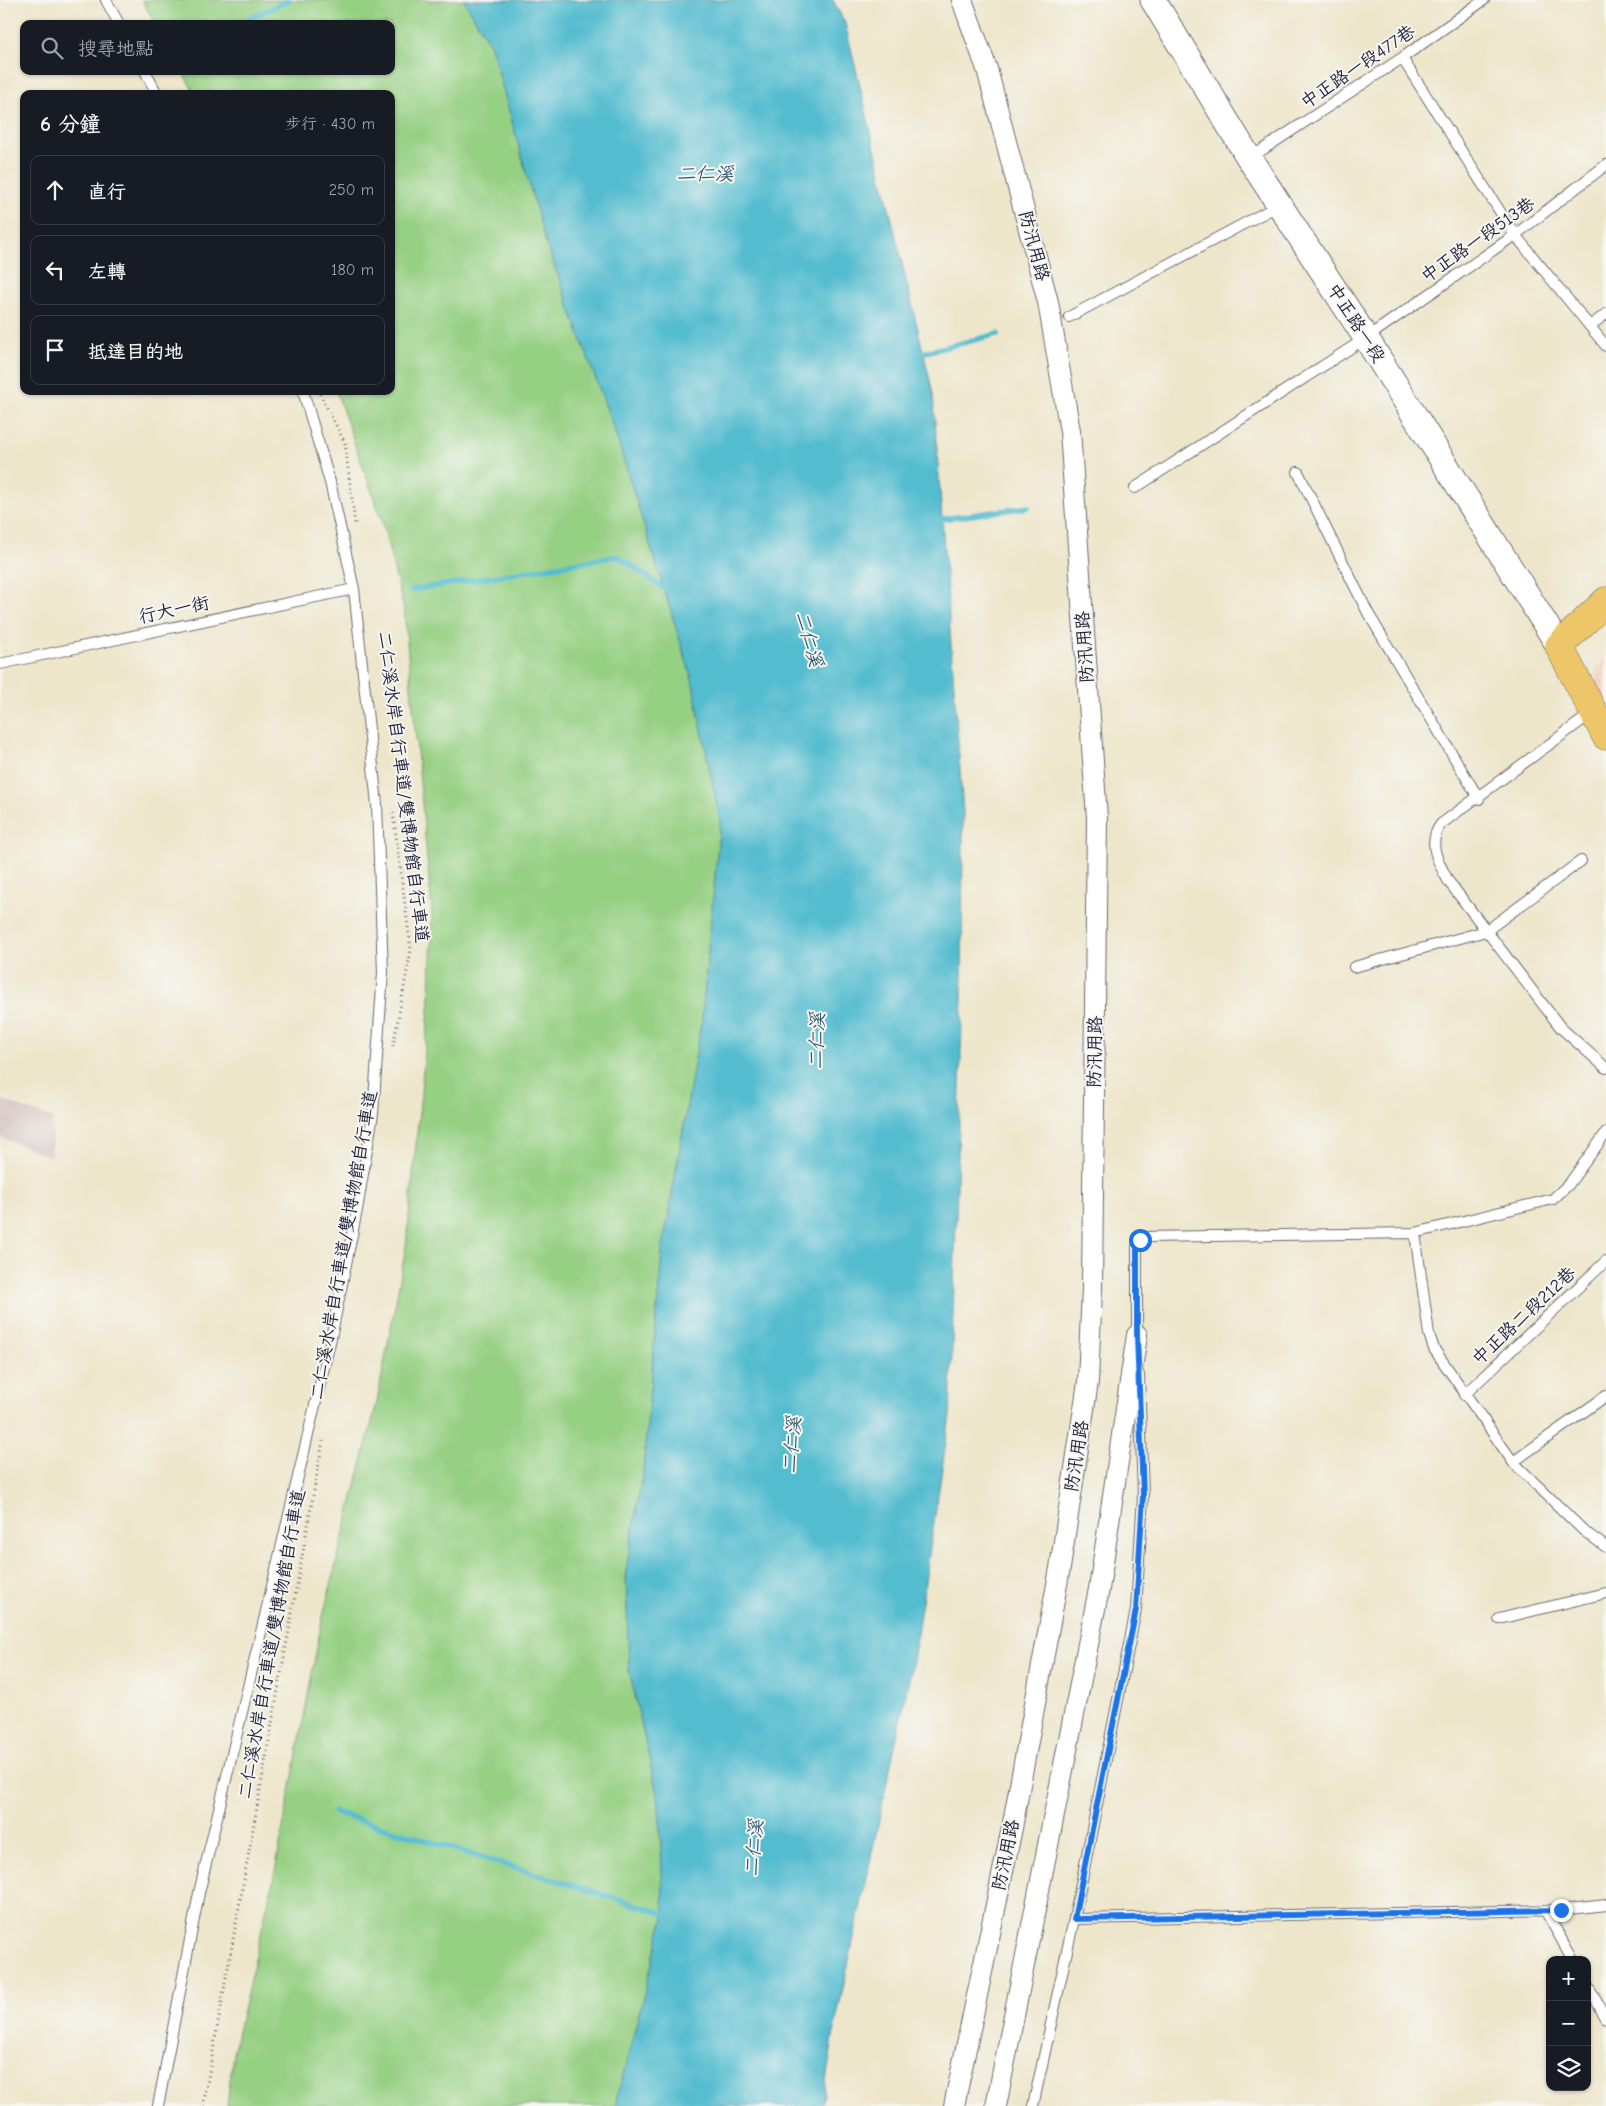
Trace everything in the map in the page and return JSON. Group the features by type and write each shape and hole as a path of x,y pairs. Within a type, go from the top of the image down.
{"main road":[{"path":"1606,601 1559,646 1606,736"}],"street":[{"name":"防汛用路","path":"954,2106 1018,1799 1060,1568 1088,1382 1092,1288 1097,818 1070,431 1048,302 987,69 962,0"},
{"name":"中正路一段","path":"1153,0 1249,158 1366,338 1559,646"},
{"path":"996,2106 1099,1589 1137,1335"}],"lane":[{"path":"106,0 117,20"},
{"name":"中正路一段477巷","path":"1249,158 1402,58 1484,0"},
{"path":"1402,58 1515,235 1606,346"},
{"path":"147,75 155,90"},
{"name":"中正路一段513巷","path":"1135,488 1366,338 1515,235 1606,165"},
{"path":"1069,317 1279,205"},
{"path":"1590,326 1606,314"},
{"path":"158,2106 199,1893 331,1338 357,1210 373,1114 383,972 377,804 354,589 330,482 304,395"},
{"path":"1298,472 1368,613 1478,799"},
{"name":"行大一街","path":"0,664 354,589"},
{"path":"1593,712 1478,799 1441,824 1435,832 1434,845 1438,861 1449,882 1486,931 1561,1028 1606,1068"},
{"path":"1354,967 1486,931 1581,862"},
{"path":"1033,2106 1074,1919 1136,1610 1143,1496 1137,1335 1137,1247 1140,1240 1146,1237 1415,1233 1554,1199 1569,1184 1606,1133"},
{"name":"中正路二段212巷","path":"1415,1233 1434,1350 1513,1462 1584,1531 1606,1546"},
{"name":"中正路二段212巷","path":"1464,1395 1606,1261"},
{"path":"1513,1462 1606,1396"},
{"path":"1499,1619 1606,1593"},
{"path":"1074,1919 1545,1910 1606,1905"},
{"path":"1545,1910 1571,1956"},
{"path":"1591,1992 1606,2018"}],"path":[{"path":"320,395 345,443 356,531"},
{"name":"二仁溪水岸自行車道/雙博物館自行車道","path":"392,804 411,950 393,1048"},
{"name":"二仁溪水岸自行車道/雙博物館自行車道","path":"203,2106 323,1440"}],"shaded area":[{"path":"1606,658 1606,718 1593,695 1597,667"},
{"path":"0,1099 53,1119 51,1157 0,1137"}],"green space":[{"path":"142,0 464,0 491,46 545,240 614,429 692,679 720,822 702,1018 662,1253 643,1471 626,1571 629,1669 659,1802 664,1917 615,2106 227,2106 233,2053 274,1877 322,1620 377,1402 406,1247 430,1000 432,912 404,610 382,521 337,395 395,395 395,90 193,90 184,75 395,75 395,20 153,20"}],"water":[{"name":"二仁溪","path":"464,0 833,0 845,23 933,393 963,812 962,1023 950,1416 913,1661 835,2026 822,2106 615,2106 664,1917 659,1802 629,1669 626,1571 643,1471 662,1253 702,1018 720,822 692,679 614,429 545,240 491,46"}],"waterway":[{"path":"246,20 289,0"},
{"path":"918,354 998,334"},
{"path":"936,520 1028,507"},
{"path":"412,590 618,556 669,592"},
{"path":"334,1812 669,1915"}],"route":[{"path":"1140,1240 1137,1247 1137,1335 1143,1496 1136,1610 1074,1919 1561,1910"}]}
